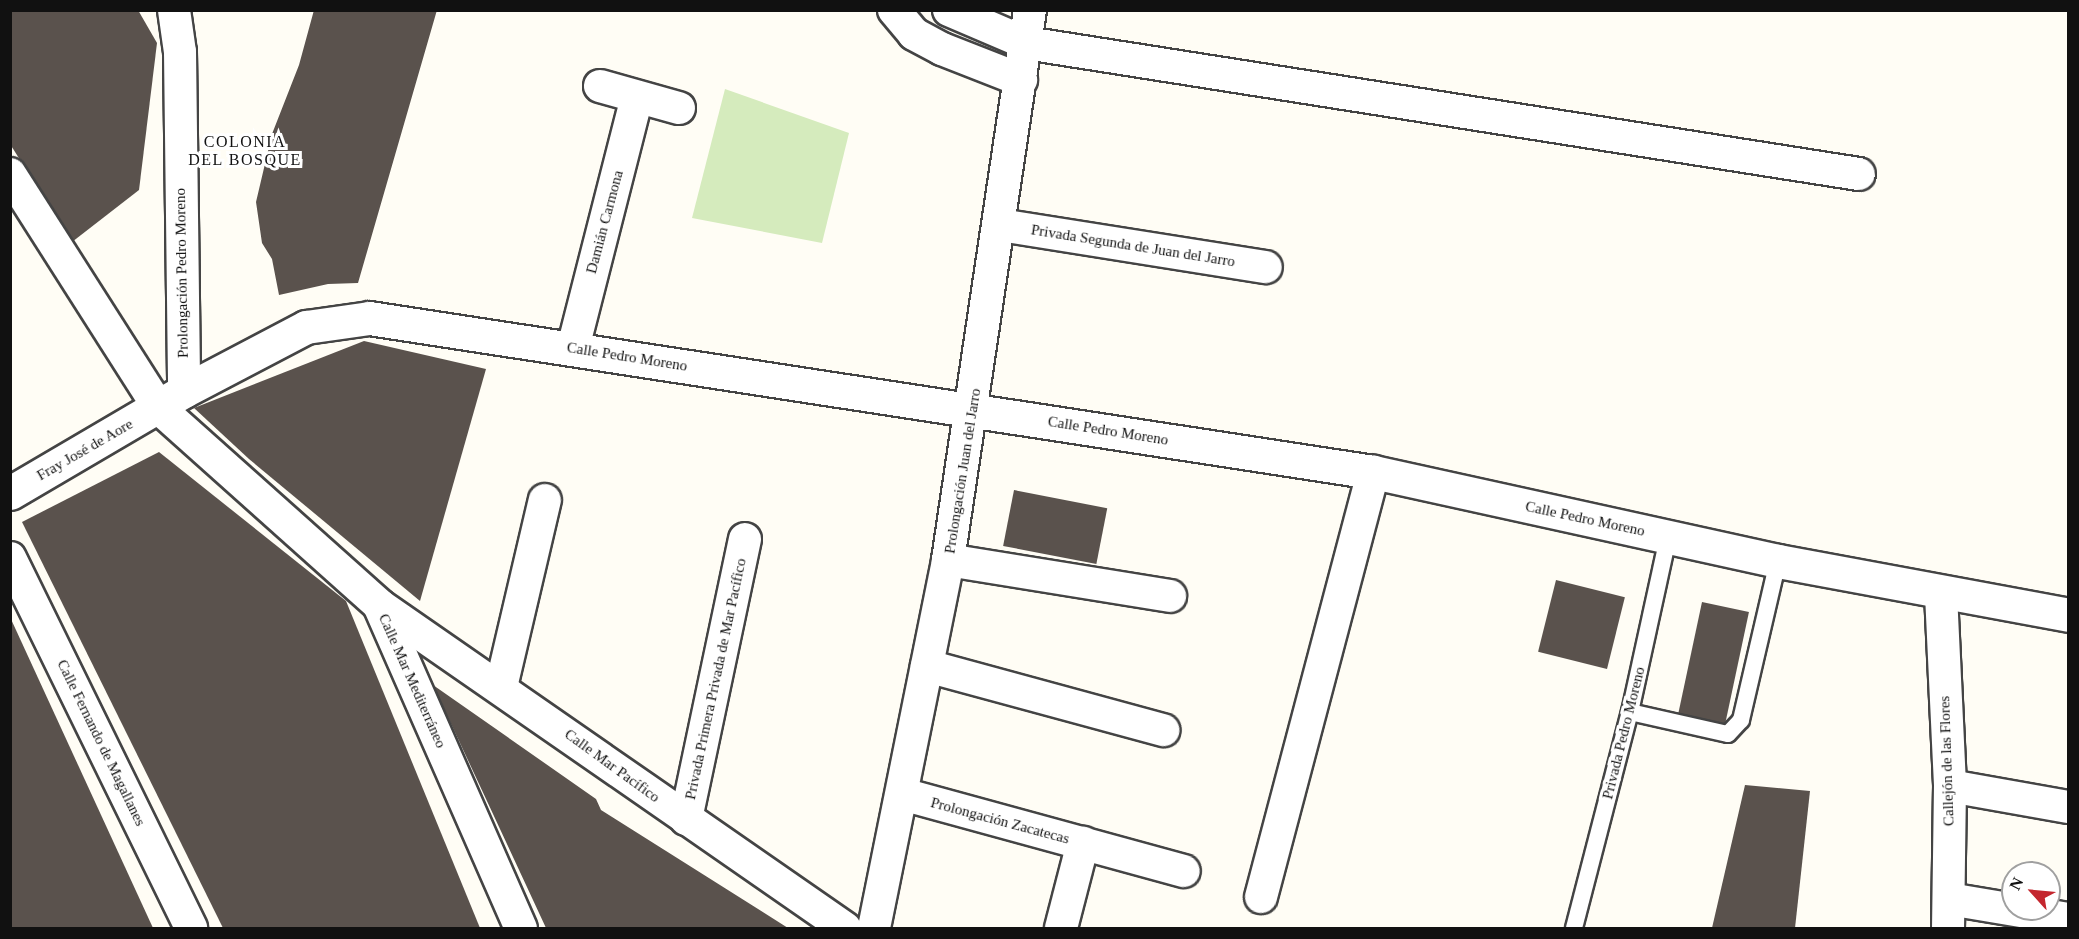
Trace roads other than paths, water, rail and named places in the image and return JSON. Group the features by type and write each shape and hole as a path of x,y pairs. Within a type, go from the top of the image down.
{"street":[{"name":"Prolongación Pedro Moreno","path":"172,400 180,52 174,10"},
{"path":"894,10 914,33 942,49 1021,80"},
{"path":"949,10 1026,43 1859,174"},
{"name":"Prolongación Juan del Jarro","path":"874,928 948,560 973,410 1030,10"},
{"path":"600,86 679,108"},
{"name":"Damián Carmona","path":"573,348 637,97"},
{"path":"10,174 172,400"},
{"name":"Privada Segunda de Juan del Jarro","path":"1000,225 1266,267"},
{"name":"Calle Pedro Moreno","path":"172,400 306,327 369,318 1373,472 1778,561 1941,594 2068,615"},
{"name":"Fray José de Aore","path":"10,493 172,400"},
{"name":"Calle Mar Mediterráneo","path":"172,400 379,605 521,928"},
{"path":"1261,897 1373,472"},
{"path":"501,687 545,500"},
{"name":"Privada Primera Privada de Mar Pacífico","path":"686,819 745,539"},
{"name":"Calle Fernando de Magallanes","path":"10,558 190,928"},
{"path":"948,560 1170,596"},
{"name":"Callejón de las Flores","path":"1941,594 1950,786 1948,914"},
{"name":"Calle Mar Pacífico","path":"379,605 501,687 686,819 845,928"},
{"path":"927,666 1163,730"},
{"path":"1950,786 2068,807"},
{"name":"Prolongación Zacatecas","path":"902,795 1083,843 1060,928"},
{"path":"1083,843 1184,871"},
{"path":"1948,914 2068,919"}],"lane":[{"name":"Privada Pedro Moreno","path":"1574,928 1630,712 1668,537"},
{"path":"1630,712 1728,734 1741,720 1778,561"}],"district":[{"name":"COLONIA DEL BOSQUE","path":"245,151"}]}
